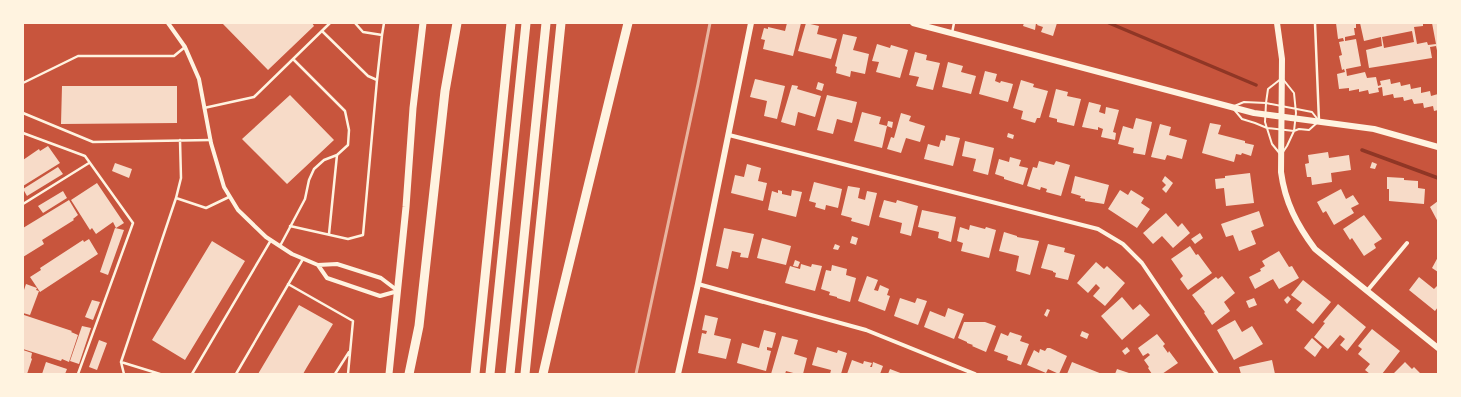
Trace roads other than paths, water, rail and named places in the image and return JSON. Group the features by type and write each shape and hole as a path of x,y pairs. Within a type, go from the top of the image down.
{"highway":[{"path":"410,374 419,326 446,91 457,23"},
{"path":"475,374 511,23"},
{"path":"490,374 526,23"},
{"path":"510,374 546,23"},
{"path":"525,374 560,23"},
{"path":"543,374 558,306 628,23"}],"main road":[{"path":"389,374 398,291 413,108 423,23"}],"street":[{"path":"169,23 185,47 199,79 211,140 224,188 238,210 266,237 292,254 318,265 337,264 381,278 398,291"},
{"path":"678,374 729,135 751,23"},
{"path":"914,23 1254,113 1374,128 1438,147"},
{"path":"1277,23 1282,59 1281,172 1286,197 1294,218 1304,235 1315,249 1438,348"},
{"path":"729,135 1098,229 1123,244 1142,263 1217,374"},
{"path":"1367,291 1407,243"},
{"path":"318,265 327,278 380,296 398,291"},
{"path":"698,284 866,330 975,374"}],"lane":[{"path":"204,108 254,97 330,23"},
{"path":"354,23 363,32 382,35"},
{"path":"290,226 348,239 363,235 377,80 384,23"},
{"path":"952,33 954,23"},
{"path":"1315,23 1319,121"},
{"path":"322,31 368,76 377,80"},
{"path":"23,83 78,56 174,56 185,47"},
{"path":"280,246 305,199 309,180 314,169 324,160 337,155 348,145 349,130 345,111 293,59"},
{"path":"23,113 93,142 211,140"},
{"path":"23,133 85,156 133,223 78,374"},
{"path":"124,374 121,362 176,198 181,178 180,140"},
{"path":"329,234 337,155"},
{"path":"23,204 90,163"},
{"path":"176,198 206,208 229,197"},
{"path":"192,374 272,240"},
{"path":"236,374 303,258"},
{"path":"288,284 353,321 348,374"},
{"path":"335,374 350,351"},
{"path":"121,362 160,374"}],"waterway":[{"path":"1109,23 1256,85"},
{"path":"1362,150 1438,178"}],"railway":[{"path":"636,374 710,23"}]}
